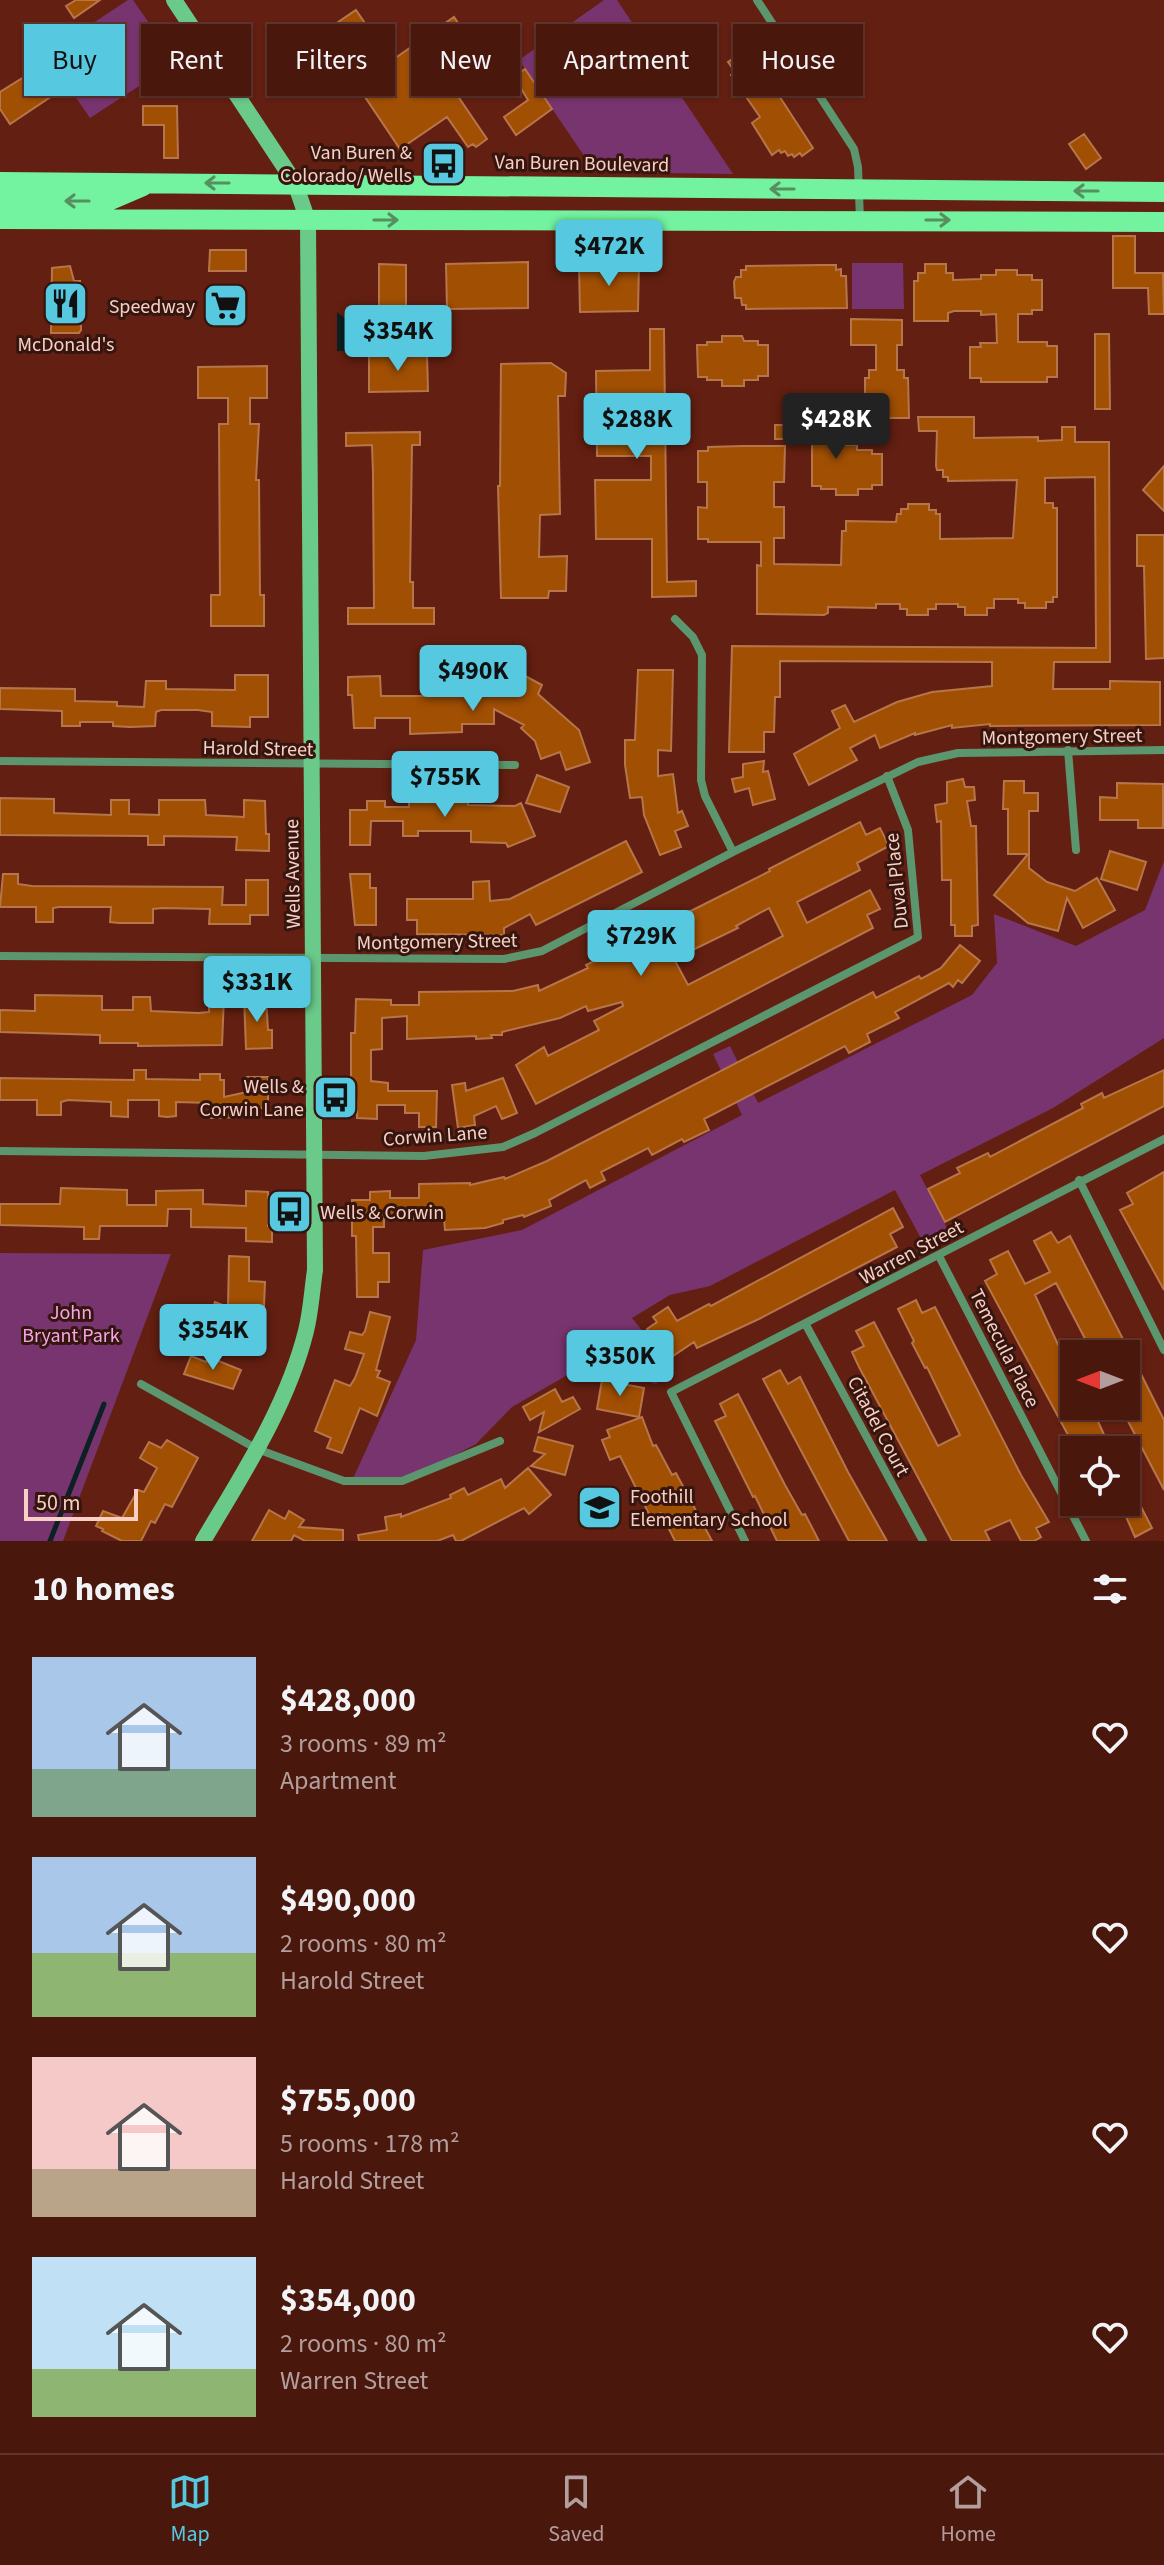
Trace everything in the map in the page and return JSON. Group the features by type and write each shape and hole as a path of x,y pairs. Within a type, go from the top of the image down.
{"main road":[{"name":"Wells Avenue","path":"174,0 295,183 308,221 315,1270 306,1331 287,1384 257,1449 203,1541"},
{"name":"Van Buren Boulevard","path":"0,182 1164,192"},
{"path":"0,201 108,201 151,183"},
{"path":"0,219 1164,222"}],"street":[{"path":"757,0 850,141 857,159 860,220"},
{"path":"675,619 693,637 702,655 701,780 705,796 733,852"},
{"path":"1068,750 1076,850"},
{"name":"Montgomery Street","path":"0,956 504,959 542,951 733,852 918,762 958,753 1164,750"},
{"name":"Harold Street","path":"0,761 515,765"},
{"name":"Duval Place","path":"887,776 908,830 918,937"},
{"name":"Corwin Lane","path":"0,1151 424,1156 503,1147 918,937"},
{"name":"Warren Street","path":"745,1541 671,1392 1164,1139"},
{"path":"1079,1180 1164,1350"},
{"name":"Temecula Place","path":"939,1256 1086,1541"},
{"name":"Citadel Court","path":"806,1325 923,1541"},
{"path":"141,1384 257,1449 344,1481 402,1481 500,1441"}],"green space":[{"path":"128,0 133,0 150,24 141,24 141,85 125,95 125,24 92,24"},
{"path":"604,0 617,0 633,24 570,24"},
{"path":"536,48 536,85 520,61"},
{"path":"75,96 124,96 90,118"},
{"path":"543,96 681,96 733,174 595,172"},
{"path":"852,263 903,263 904,309 852,309"},
{"path":"1164,861 1164,1038 1053,1108 920,1175 948,1230 924,1244 895,1190 710,1286 670,1295 632,1318 673,1369 656,1384 590,1362 512,1407 476,1444 428,1469 387,1481 351,1483 416,1340 423,1250 522,1230 742,1115 713,1054 730,1046 758,1103 972,995 997,963 994,914 1076,946 1145,910"},
{"name":"John Bryant Park","path":"0,1253 171,1254 63,1541 0,1541"}],"water":[{"path":"337,312 353,325 347,351 337,351"}],"building":[{"path":"76,0 100,0 74,18 66,6"},
{"path":"356,10 366,24 335,24"},
{"path":"454,17 459,24 444,24"},
{"path":"411,47 411,96 458,96 487,139 476,147 473,144 468,147 447,117 400,149 364,96 395,96 395,58"},
{"path":"525,69 536,85 536,96 543,96 552,109 516,135 504,117 528,100 520,87 520,73"},
{"path":"24,77 24,96 52,96 10,124 0,109 0,92"},
{"path":"746,96 779,96 813,148 802,156 800,153 794,157 792,154 788,156 785,151 781,153 779,150 772,155 752,123 760,117"},
{"path":"143,106 177,106 178,158 164,158 164,125 143,125"},
{"path":"1084,134 1101,158 1086,169 1069,144"},
{"path":"1113,236 1135,236 1135,273 1163,273 1164,314 1149,314 1148,288 1113,288"},
{"path":"210,250 246,250 246,271 209,271"},
{"path":"528,262 528,308 447,309 446,264"},
{"path":"379,264 406,265 406,324 379,324"},
{"path":"639,264 638,311 580,312 579,265"},
{"path":"925,264 946,264 946,273 953,273 953,280 981,279 981,275 996,275 996,270 1017,270 1017,275 1032,275 1032,280 1042,280 1042,310 1018,314 1018,342 1047,342 1047,346 1057,346 1057,377 1047,377 1047,382 981,382 981,378 970,378 970,347 981,347 980,343 997,343 996,314 954,311 948,313 948,321 914,321 914,281 918,281 918,273 925,273"},
{"path":"836,265 836,270 841,269 841,276 846,276 847,308 746,309 741,298 735,298 734,282 736,277 741,277 741,270 746,270 746,266"},
{"path":"70,266 74,281 80,281 81,330 79,333 51,333 52,268"},
{"path":"210,294 246,295 245,317 209,316"},
{"path":"851,319 902,320 902,345 897,345 897,370 904,370 904,378 908,378 909,418 876,418 876,410 869,410 869,402 865,402 865,378 869,378 869,370 876,370 876,345 851,345"},
{"path":"650,329 664,329 667,582 696,581 696,596 652,597 652,539 596,539 595,480 651,480 651,456 597,456 596,371 650,370"},
{"path":"1095,334 1109,334 1110,409 1095,409"},
{"path":"722,336 742,336 744,341 768,345 768,376 744,380 744,386 722,386 722,380 698,377 697,345 722,342"},
{"path":"427,354 428,391 369,392 369,355"},
{"path":"551,363 566,373 565,396 558,396 560,514 540,515 539,557 567,556 566,591 549,591 548,598 501,598 498,486 501,364"},
{"path":"267,366 267,398 250,398 250,424 259,424 256,480 259,480 260,595 264,595 264,626 211,626 211,595 220,595 219,424 228,424 228,398 198,398 198,367"},
{"path":"918,417 974,417 974,438 1038,437 1038,441 1062,440 1062,427 1075,427 1075,442 1109,442 1110,662 1054,662 1053,689 1110,689 1110,681 1160,682 1160,725 990,724 952,728 952,725 915,733 880,748 875,735 850,748 857,760 809,785 794,754 840,728 832,711 845,705 854,722 897,702 932,692 992,686 992,662 780,661 780,697 775,697 774,732 764,732 764,752 729,752 732,646 1096,648 1095,477 1045,478 1045,503 1053,503 1053,508 1057,508 1057,597 1053,597 1053,602 1046,602 1046,608 1025,608 1025,603 1018,603 1018,599 994,599 994,608 987,608 987,615 965,615 965,607 958,607 958,604 936,604 936,609 928,609 928,615 907,615 907,609 900,609 900,604 876,604 876,608 828,607 828,613 824,615 757,614 757,565 761,566 761,542 708,542 708,539 698,539 698,507 707,508 707,482 698,482 698,451 708,451 708,447 742,446 785,446 784,482 774,482 774,507 784,507 784,538 774,538 774,564 841,565 842,531 846,531 846,521 896,522 897,514 901,514 901,509 908,509 908,504 929,504 929,510 940,514 940,539 1013,538 1017,480 948,481 948,477 943,477 943,470 937,470 936,466 937,431 919,431"},
{"path":"775,425 829,425 829,445 857,445 857,450 882,454 882,485 858,489 858,495 836,495 836,489 812,486 812,439 775,439"},
{"path":"420,432 420,445 412,445 410,582 413,582 413,608 434,608 434,624 348,624 348,608 374,608 373,473 372,445 346,446 346,433"},
{"path":"1164,466 1164,511 1143,490"},
{"path":"1137,535 1164,535 1164,658 1146,659 1144,566 1137,566"},
{"path":"514,670 542,685 538,694 579,730 590,762 566,770 560,752 541,759 535,741 521,728 524,725 494,709 494,724 462,724 462,732 410,734 410,718 375,718 375,728 354,728 348,677 380,676 381,696 434,696 434,690 505,686"},
{"path":"638,670 673,670 671,751 658,750 658,776 673,774 678,813 682,811 688,826 675,831 681,847 660,855 644,815 642,797 630,798 625,765 625,740 635,740"},
{"path":"235,675 268,675 268,717 250,717 250,727 212,726 212,712 198,710 161,710 156,712 155,726 130,727 113,726 113,722 80,722 80,726 62,726 62,711 0,709 0,688 75,689 75,701 117,702 117,706 144,707 146,681 166,681 166,689 235,690"},
{"path":"764,761 763,772 768,771 775,799 753,805 749,788 735,792 732,779 743,777 743,764"},
{"path":"537,775 569,787 560,812 526,803"},
{"path":"963,779 965,787 974,787 975,800 967,801 971,826 976,826 978,925 972,926 972,936 955,936 955,925 951,925 951,880 942,880 941,821 937,822 935,805 947,803 947,782"},
{"path":"1004,781 1024,781 1024,793 1038,793 1038,811 1029,811 1029,868 1047,882 1075,891 1097,878 1115,910 1083,928 1067,898 1058,931 1028,923 994,895 1028,854 1008,854 1008,809 1003,809"},
{"path":"1117,783 1163,784 1163,828 1138,828 1138,820 1100,820 1100,797 1117,798"},
{"path":"416,793 468,796 468,805 515,806 521,803 535,836 508,847 506,843 471,842 471,831 418,831 418,836 403,836 403,821 371,821 370,845 350,845 350,810 367,810 367,801 385,801 385,807 409,807 409,797 416,796"},
{"path":"0,798 54,799 54,813 111,815 111,800 129,800 129,814 159,815 159,800 205,800 206,815 244,817 244,800 265,801 269,851 236,850 237,837 164,836 164,845 148,845 148,836 0,835"},
{"path":"860,822 866,835 880,828 889,846 857,863 860,870 797,902 807,923 870,890 880,909 867,915 873,928 536,1104 516,1065 544,1047 548,1056 599,1030 594,1021 623,1006 622,1002 588,1011 586,1006 560,1018 502,1032 502,1035 491,1035 492,1038 407,1039 407,1016 382,1018 382,1049 371,1050 371,1081 388,1083 388,1091 437,1091 436,1127 419,1127 419,1113 405,1113 405,1105 377,1105 377,1119 357,1118 357,1100 354,1100 354,1087 351,1087 351,1033 355,1033 356,999 391,1000 391,1005 419,1005 419,992 513,991 538,985 539,991 588,968 586,965","holes":["769,908 783,936 688,985 674,959 738,928 736,926"]},
{"path":"626,841 642,872 536,925 530,914 504,928 504,935 417,934 417,920 407,920 407,899 473,899 473,882 489,881 490,901 510,899"},
{"path":"1110,851 1146,862 1137,890 1101,879"},
{"path":"3,874 18,874 18,884 32,886 223,887 222,905 246,905 246,880 268,880 268,915 250,915 250,924 209,924 210,909 162,908 153,909 153,923 119,923 110,922 111,907 59,907 53,908 53,922 36,922 36,907 0,907"},
{"path":"350,874 370,874 370,888 376,888 376,925 355,925"},
{"path":"960,945 980,961 962,983 958,980 953,987 949,983 895,1012 899,1018 867,1034 870,1042 849,1053 845,1046 704,1119 709,1130 684,1142 682,1139 652,1155 648,1148 601,1172 605,1180 590,1188 586,1180 549,1200 551,1206 485,1228 445,1230 444,1219 384,1219 384,1227 373,1227 373,1253 389,1253 389,1282 378,1282 378,1297 357,1297 352,1200 370,1200 370,1192 390,1191 390,1198 419,1198 419,1184 470,1185 505,1179 547,1161 873,992 876,998 919,976 921,979 941,968"},
{"path":"35,995 102,996 102,1010 133,1010 133,997 150,997 151,1011 198,1013 209,1012 209,997 224,997 222,1045 138,1046 138,1043 100,1043 100,1035 0,1032 0,1010 35,1011"},
{"path":"244,997 266,997 272,1048 246,1049"},
{"path":"134,1070 146,1070 146,1079 200,1080 200,1074 220,1074 220,1080 224,1080 224,1097 247,1092 247,1077 268,1077 268,1108 250,1108 250,1117 211,1118 211,1103 176,1102 176,1116 167,1117 159,1116 159,1100 128,1100 128,1117 111,1116 111,1102 68,1100 61,1102 61,1115 37,1115 37,1100 0,1100 0,1078 134,1080"},
{"path":"1164,1070 1164,1106 945,1222 928,1189 960,1173 957,1168 988,1153 990,1157 1083,1108 1081,1104 1102,1093 1104,1098"},
{"path":"503,1078 517,1113 502,1119 496,1106 474,1116 475,1125 458,1128 452,1085 465,1083 466,1091"},
{"path":"1164,1172 1164,1290 1120,1210 1133,1204 1127,1193"},
{"path":"61,1188 127,1190 127,1205 156,1205 156,1191 203,1190 203,1204 246,1206 246,1191 268,1192 268,1226 272,1226 272,1242 246,1241 246,1228 191,1227 191,1209 168,1209 167,1226 100,1226 99,1239 84,1239 84,1227 0,1225 0,1204 60,1204"},
{"path":"893,1208 903,1227 890,1234 897,1247 761,1318 697,1348 694,1342 667,1360 647,1329 657,1322 653,1317 668,1307 677,1321 709,1304 711,1306"},
{"path":"1051,1232 1058,1243 1070,1236 1123,1340 1086,1340 1056,1283 1035,1295 1060,1349 1060,1420 1097,1420 1105,1436 1069,1436 985,1281 997,1274 990,1260 1008,1251 1025,1284 1050,1272 1034,1241"},
{"path":"229,1256 249,1257 249,1281 265,1282 264,1306 257,1327 249,1324 242,1346 204,1332 215,1302 228,1307"},
{"path":"916,1300 922,1313 935,1307 1021,1475 1049,1522 1036,1528 1041,1537 1034,1541 1021,1541 1010,1520 985,1531 990,1541 952,1541 859,1367 852,1352 864,1346 856,1331 874,1322 938,1446 960,1435 912,1343 914,1341 898,1309"},
{"path":"370,1312 390,1317 376,1370 380,1371 377,1377 390,1382 377,1416 360,1408 342,1453 327,1448 331,1438 315,1431 335,1380 350,1386 355,1378 364,1354 345,1349 350,1332 362,1335 365,1331"},
{"path":"191,1356 206,1362 209,1357 241,1370 233,1389 184,1374"},
{"path":"780,1370 788,1384 800,1377 887,1541 849,1541 763,1379"},
{"path":"1140,1372 1164,1420 1164,1490 1140,1444 1140,1436 1136,1436 1127,1420 1140,1420"},
{"path":"602,1380 644,1388 639,1417 597,1409"},
{"path":"555,1389 562,1402 573,1397 580,1409 539,1432 544,1412 530,1420 523,1407"},
{"path":"738,1394 785,1485 819,1541 777,1541 715,1421 726,1416 720,1404"},
{"path":"642,1417 653,1446 656,1445 672,1475 676,1473 712,1541 675,1541 661,1513 651,1518 620,1456 610,1460 602,1440 610,1437 607,1430"},
{"path":"538,1437 573,1446 565,1475 531,1466 545,1454 534,1451"},
{"path":"167,1440 198,1458 172,1507 165,1504 155,1523 151,1521 141,1541 122,1541 102,1531 96,1526 103,1511 122,1518 138,1490 144,1492 157,1468 140,1458 149,1442 161,1448"},
{"path":"528,1468 551,1495 529,1514 524,1508 461,1541 456,1541 453,1535 437,1541 359,1541 358,1535 387,1530 385,1517 401,1514 401,1517 451,1498 450,1495 464,1488 468,1495 501,1479 505,1488"},
{"path":"1140,1505 1152,1528 1135,1537 1126,1516 1140,1516"},
{"path":"269,1510 285,1519 289,1511 304,1520 299,1527 343,1530 343,1541 305,1541 294,1535 291,1541 252,1541"}],"waterway":[{"path":"50,1541 104,1404"}],"place":[{"name":"Van Buren & Colorado/ Wells","path":"443,164"},
{"name":"McDonald's","path":"66,304"},
{"name":"Speedway","path":"226,306"},
{"name":"Wells & Corwin Lane","path":"335,1098"},
{"name":"Wells & Corwin","path":"289,1212"},
{"name":"Foothill Elementary School","path":"599,1508"}]}
